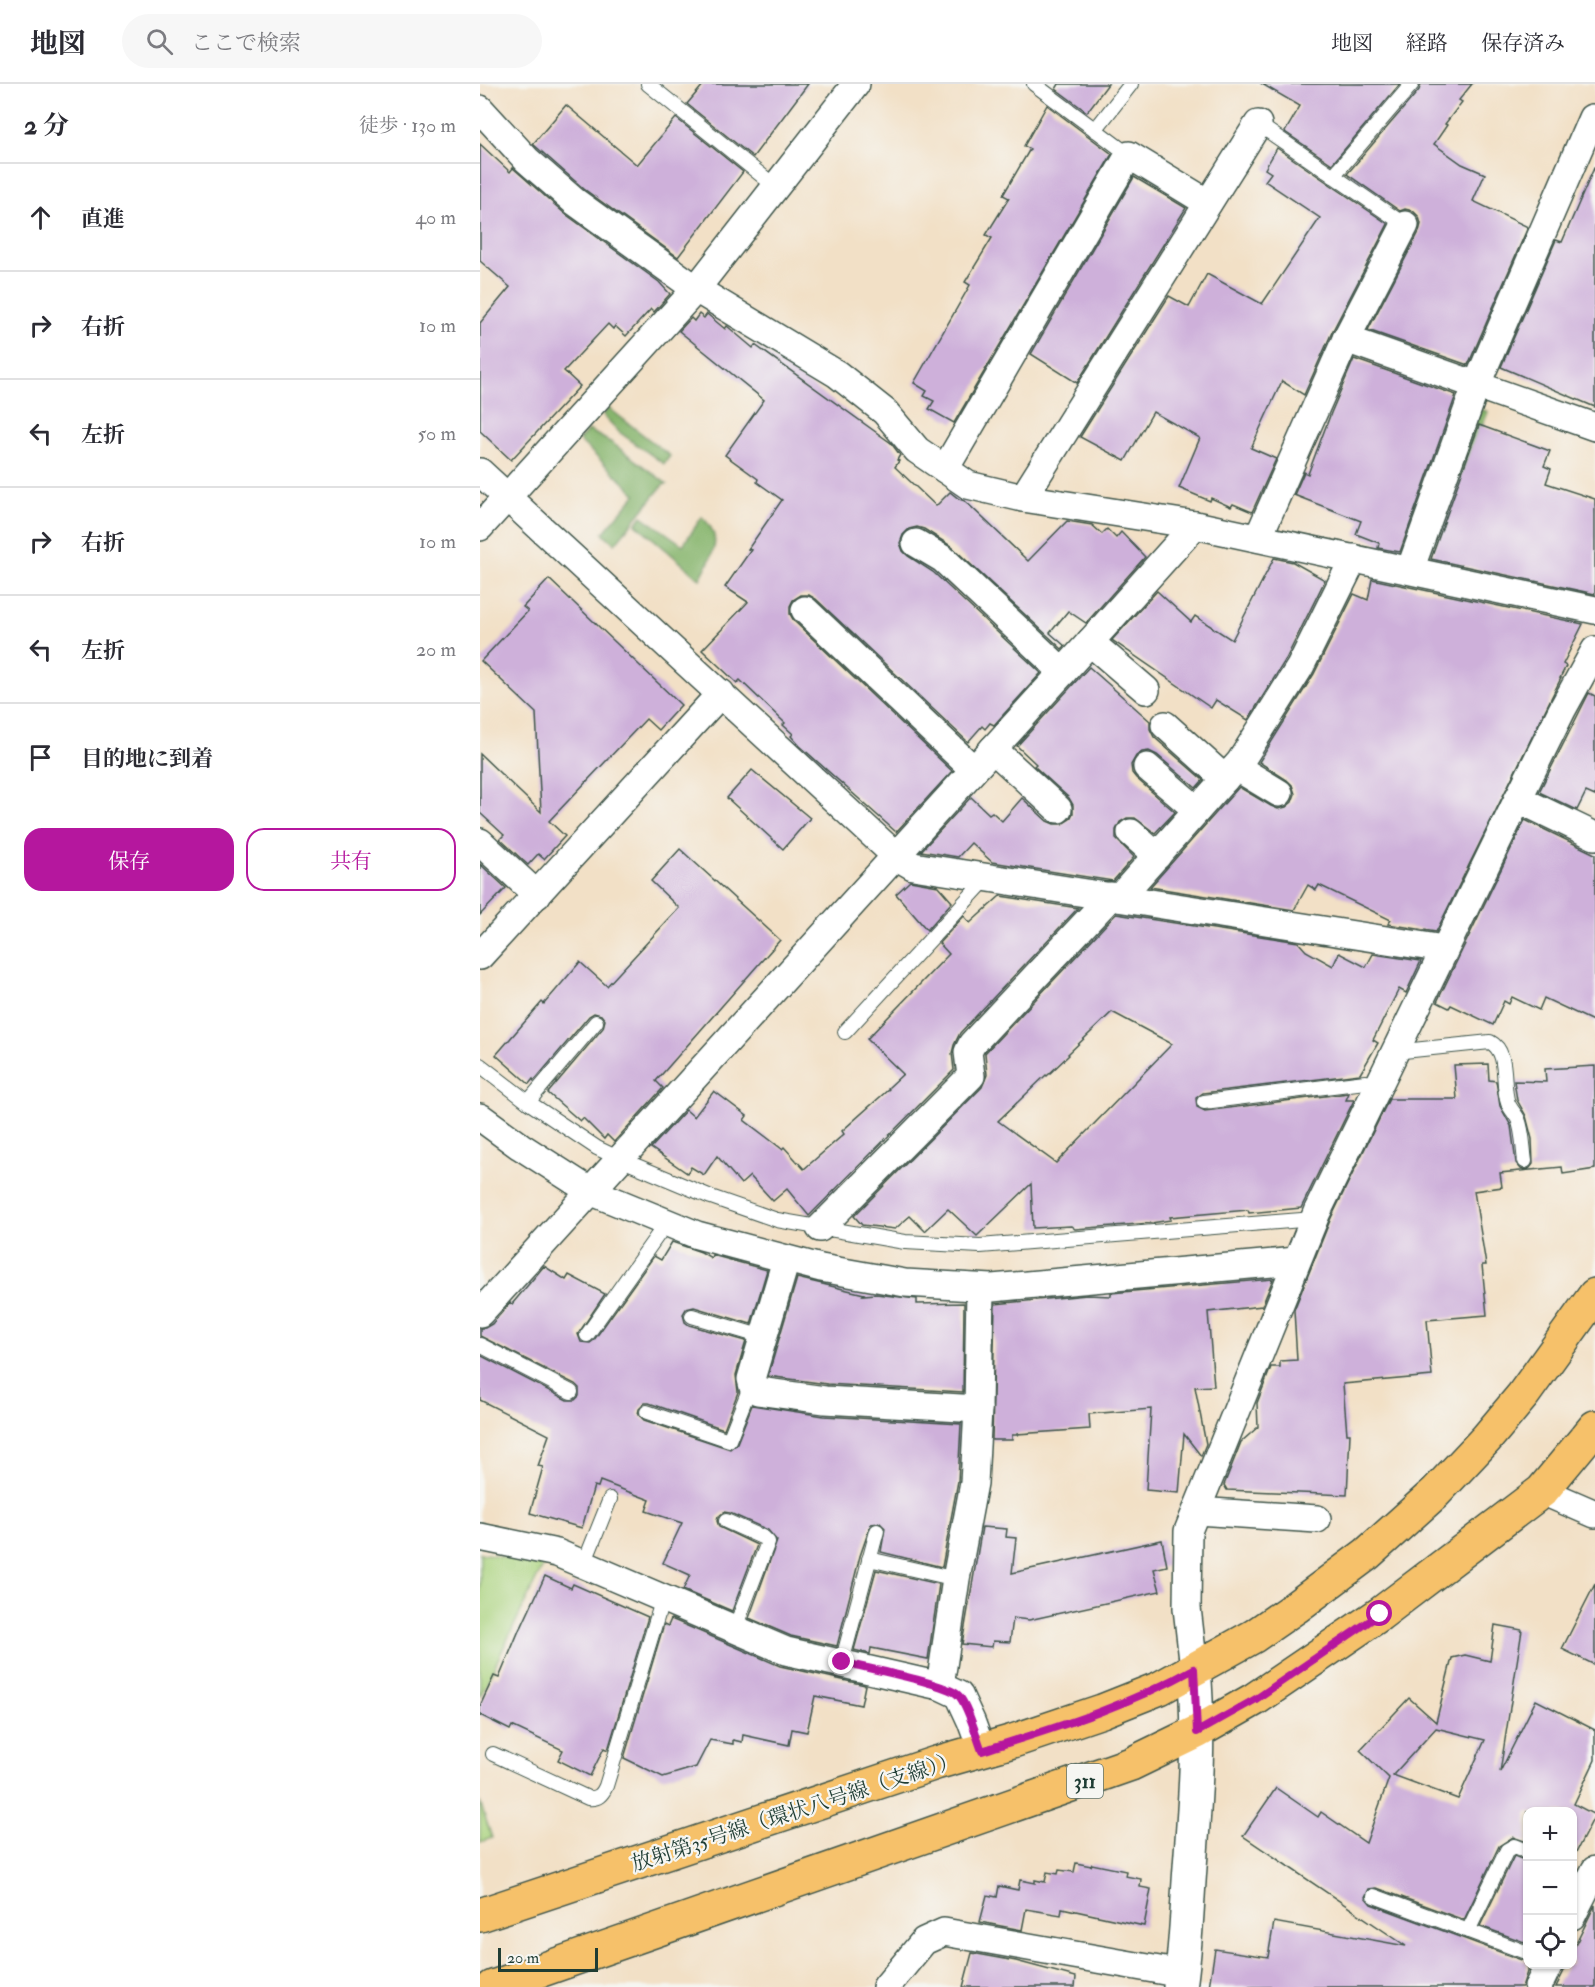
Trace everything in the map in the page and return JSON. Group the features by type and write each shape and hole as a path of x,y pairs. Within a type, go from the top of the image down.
{"main road":[{"name":"放射第35号線（環状八号線（支線））","path":"480,1915 936,1763 982,1751 1102,1711 1160,1688 1254,1636 1367,1554 1436,1492 1486,1439 1523,1395 1595,1295"},
{"name":"311","path":"493,1987 1131,1764 1197,1732 1256,1699 1437,1572 1542,1491 1595,1427"}],"street":[{"path":"480,527 696,289 856,84"},
{"path":"1410,570 1476,386 1592,118 1595,119"},
{"path":"484,121 574,201 696,289 837,374 885,412 917,450 969,484 1023,498 1195,525 1595,610"},
{"path":"1023,498 1258,124"},
{"path":"945,470 1129,155 1208,203"},
{"path":"1258,538 1346,339 1405,225"},
{"path":"1346,339 1595,427"},
{"path":"480,472 896,856 913,866 1444,949"},
{"path":"480,1313 1195,525"},
{"path":"916,543 943,560 1064,672"},
{"path":"820,1228 971,1076 968,1052 972,1044 1156,856 1230,773 1300,667 1354,558"},
{"path":"805,610 973,769"},
{"path":"1090,642 1146,690"},
{"path":"886,1987 924,1941 944,1932 1181,1980 1195,1800 1197,1732 1194,1669 1187,1608 1188,1531 1314,1220 1518,799 1592,662"},
{"path":"480,956 721,693"},
{"path":"1165,725 1230,773 1279,793"},
{"path":"993,749 1058,809"},
{"path":"1147,767 1197,810"},
{"path":"1518,799 1595,836"},
{"path":"1131,833 1156,856"},
{"path":"480,842 537,895"},
{"path":"480,1117 590,1191 697,1235 786,1260 905,1283 992,1288 1296,1261"},
{"path":"786,1260 751,1379 753,1387 758,1391 825,1401 978,1409"},
{"path":"940,1686 956,1579 974,1483 980,1288"},
{"path":"1542,1491 1595,1514"},
{"path":"1197,1511 1317,1519"},
{"path":"480,1537 557,1552 786,1651 940,1686 959,1695 982,1751"},
{"path":"1572,1915 1589,1876"},
{"path":"1538,1987 1547,1969"}],"lane":[{"path":"648,84 776,187"},
{"path":"1034,84 1129,155"},
{"path":"1095,129 1131,84"},
{"path":"1333,176 1412,84"},
{"path":"1258,124 1405,225"},
{"path":"845,1032 987,878"},
{"path":"528,1102 596,1022"},
{"path":"1394,1052 1490,1042 1499,1048 1508,1103 1519,1120 1525,1161"},
{"path":"480,1065 528,1102 597,1148 711,1197 766,1216 820,1228 905,1242 980,1246 1314,1220"},
{"path":"1204,1102 1365,1082 1379,1084"},
{"path":"587,1335 667,1222"},
{"path":"692,1317 763,1337"},
{"path":"480,1345 571,1392"},
{"path":"647,1412 729,1440 748,1392 753,1387"},
{"path":"584,1564 610,1499"},
{"path":"726,1521 768,1542 735,1628"},
{"path":"842,1662 877,1531"},
{"path":"869,1559 956,1579"},
{"path":"493,1754 588,1797 595,1799 599,1796 606,1786 663,1598"},
{"path":"1468,1931 1507,1850 1514,1846 1523,1850"},
{"path":"1374,1896 1523,1952"}],"green space":[{"path":"609,408 670,456 664,464 619,432 603,415"},
{"path":"1481,409 1488,412 1464,472 1465,481 1454,476"},
{"path":"588,430 612,443 667,484 663,485 615,544 603,533 636,494 579,440"},
{"path":"642,516 683,545 702,517 713,532 715,540 712,555 700,579 636,524"},
{"path":"480,1553 544,1563 480,1697"},
{"path":"480,1802 492,1838 480,1842"}],"building":[{"path":"704,84 808,84 753,157 687,104"},
{"path":"1059,84 1108,84 1087,112 1056,89"},
{"path":"1262,84 1400,84 1332,164 1285,132 1300,106"},
{"path":"1421,84 1472,84 1459,100 1462,102 1445,124 1447,125 1434,144 1462,164 1485,174 1473,201 1528,227 1468,365 1368,330 1421,224 1419,217 1413,211 1405,209 1400,211 1347,174 1419,90"},
{"path":"566,105 637,165 676,118 743,172 678,257 584,189 533,144"},
{"path":"1047,105 1112,154 954,423 929,409 934,401 924,396 927,391 914,383 970,285 965,282 992,238 986,235 1009,198 1003,195 1030,149 1024,146"},
{"path":"480,144 510,172 513,168 564,213 659,282 670,294 654,312 651,309 626,336 615,326 613,329 608,324 564,371 580,386 511,460 480,431 480,323 510,287 480,261"},
{"path":"1277,148 1388,224 1332,332 1304,395 1282,381 1251,448 1276,459 1252,512 1233,504 1231,507 1211,498 1210,501 1179,488 1200,438 1153,412 1125,461 1080,437 1169,296 1189,307 1207,274 1262,304 1320,218 1265,181 1271,173 1265,169"},
{"path":"1594,168 1595,407 1501,367 1556,240 1562,242"},
{"path":"1134,177 1186,208 1077,383 1031,354"},
{"path":"699,314 704,318 707,314 725,329 727,326 753,348 755,345 891,443 900,455 895,467 936,506 950,492 965,501 1028,561 1067,521 1092,525 1102,534 1107,529 1116,538 1121,532 1145,557 1086,623 1068,611 1050,633 1065,646 1062,649 951,546 917,527 909,529 903,535 900,543 908,556 933,572 1041,673 994,725 990,723 985,729 982,726 968,742 816,599 809,595 801,595 793,600 790,614 794,621 952,771 896,832 800,746 791,736 793,734 783,725 785,723 740,680 737,683 702,650 748,602 725,587 782,500 725,455 764,400 679,331 691,318 694,321"},
{"path":"1354,359 1456,395 1400,552 1378,548 1379,543 1356,534 1361,521 1294,495 1304,472 1308,474"},
{"path":"1479,425 1550,451 1544,466 1551,469 1546,483 1595,499 1595,594 1431,559"},
{"path":"1274,558 1293,562 1325,580 1286,659 1248,720 1216,700 1211,708 1112,640 1157,591 1191,622 1195,616 1232,640"},
{"path":"549,579 681,705 658,730 646,719 549,821 565,836 544,859 538,854 528,865 500,839 504,835 480,813 480,754 541,812 536,713 481,661 528,611 523,607"},
{"path":"1372,579 1583,624 1563,664 1566,666 1561,678 1436,932 1388,924 1391,920 1319,885 1316,890 1308,885 1294,910 1150,887 1239,787 1278,809 1292,802 1295,794 1292,785 1259,762 1314,674 1354,594 1368,600"},
{"path":"1089,667 1150,721 1150,729 1154,737 1203,780 1196,788 1157,755 1149,751 1136,756 1131,765 1132,773 1175,812 1155,833 1135,818 1127,818 1120,822 1116,830 1116,839 1134,857 1113,881 992,862 971,843 958,857 921,851 971,797 989,814 992,812 1002,821 1022,798 1047,821 1062,824 1070,819 1073,805 1069,798 1034,766 1036,764 1017,746"},
{"path":"1589,693 1595,696 1595,796 1586,792 1577,810 1539,792"},
{"path":"752,770 810,818 783,849 727,798"},
{"path":"1525,820 1595,854 1595,1022 1544,998 1539,1010 1512,997 1509,1004 1504,1001 1493,1025 1451,1005 1449,1008 1437,1002"},
{"path":"680,849 780,940 656,1081 663,1088 614,1142 607,1135 604,1139 583,1118 580,1121 548,1093 603,1028 605,1020 601,1015 594,1013 589,1016 529,1084 496,1055 580,962 607,986 679,908 651,881"},
{"path":"480,864 506,888 480,915"},
{"path":"910,881 938,886 952,902 927,930 896,894"},
{"path":"1000,896 1078,908 960,1033 952,1053 954,1070 809,1216 787,1189 773,1201 750,1176 741,1184 717,1156 704,1175 691,1167 687,1173 651,1148 686,1110 694,1117 714,1091 747,1116 744,1120 782,1149 784,1147 804,1169 844,1134 842,1131 903,1074 867,1039 949,954 939,943 964,916 970,923"},
{"path":"1116,914 1298,942 1306,951 1333,966 1339,953 1366,967 1373,954 1421,961 1406,993 1399,989 1373,1040 1378,1043 1360,1074 1203,1093 1196,1098 1197,1107 1205,1111 1349,1093 1346,1100 1354,1100 1301,1208 1170,1217 1171,1220 1151,1223 1075,1229 1071,1226 1033,1228 1031,1184 977,1236 948,1209 925,1231 910,1216 895,1229 862,1225 854,1216 982,1087 987,1075 985,1053","holes":["1112,1012 1172,1044 1056,1163 998,1121"]},
{"path":"1488,1064 1489,1080 1496,1081 1500,1106 1511,1126 1516,1163 1521,1169 1526,1170 1533,1164 1532,1139 1526,1116 1517,1100 1514,1081 1546,1082 1545,1069 1595,1066 1595,1169 1563,1174 1562,1167 1500,1173 1502,1187 1474,1191 1486,1265 1482,1265 1487,1315 1427,1320 1432,1376 1343,1384 1347,1434 1350,1434 1347,1495 1227,1490 1224,1485 1241,1442 1258,1427 1257,1403 1271,1367 1280,1367 1280,1361 1297,1360 1294,1310 1331,1218 1389,1099 1457,1099 1454,1065"},
{"path":"672,1242 711,1258 712,1255 767,1270 751,1324 694,1307 686,1309 683,1314 685,1322 689,1325 746,1341 736,1375 738,1392 724,1429 649,1403 645,1403 639,1409 638,1414 644,1420 730,1449 737,1443 752,1405 824,1416 961,1424 958,1481 942,1567 881,1552 885,1528 880,1523 871,1524 860,1556 837,1646 791,1636 749,1618 777,1541 768,1530 730,1513 724,1512 718,1517 719,1527 757,1545 732,1611 683,1590 690,1575 663,1563 682,1523 646,1511 650,1500 600,1481 598,1487 594,1486 582,1528 530,1513 543,1467 538,1466 549,1435 480,1400 480,1355 567,1400 575,1400 579,1396 579,1388 575,1384 480,1336 480,1328 492,1324 544,1266 566,1280 569,1275 605,1294 578,1334 581,1342 590,1343 654,1256 661,1260"},
{"path":"797,1278 863,1295 876,1294 917,1299 917,1304 964,1303 963,1392 827,1384 768,1376"},
{"path":"1273,1279 1262,1306 1208,1312 1214,1386 1195,1387 1206,1444 1201,1456 1184,1434 1179,1493 1146,1490 1151,1409 1089,1414 1090,1429 1017,1434 1012,1435 1012,1440 992,1440 995,1304 1087,1295 1111,1296 1111,1293"},
{"path":"982,1527 1007,1529 1006,1537 1016,1538 1012,1573 1162,1540 1167,1566 1154,1569 1160,1591 1029,1620 1013,1618 1010,1642 993,1641 992,1647 962,1644"},
{"path":"876,1570 939,1584 928,1659 871,1648 870,1654 854,1650"},
{"path":"545,1576 571,1588 573,1584 648,1617 608,1750 604,1748 590,1776 558,1760 563,1750 512,1726 510,1730 480,1715 480,1706 494,1676 499,1678"},
{"path":"1595,1584 1595,1665 1562,1649"},
{"path":"671,1619 780,1666 865,1685 861,1705 815,1696 807,1732 792,1729 789,1745 743,1735 742,1742 733,1740 733,1744 710,1740 696,1767 663,1777 624,1758 664,1624 668,1626"},
{"path":"1495,1625 1522,1630 1500,1772 1536,1700 1595,1730 1595,1760 1574,1804 1595,1815 1577,1850 1577,1807 1523,1807 1523,1841 1513,1837 1499,1846 1464,1920 1377,1888 1369,1889 1365,1897 1371,1904 1523,1961 1523,1969 1527,1969 1527,1972 1522,1987 1209,1987 1215,1949 1268,1957 1274,1922 1406,1946 1243,1836 1276,1788 1318,1817 1321,1812 1366,1843 1389,1778 1360,1750 1409,1698 1436,1722 1452,1658 1465,1655 1490,1661","holes":["1436,1728 1485,1740 1458,1799 1393,1775"]},
{"path":"1514,1856 1523,1859 1523,1942 1480,1926"},
{"path":"1076,1863 1126,1871 1125,1876 1141,1879 1140,1887 1151,1889 1144,1926 1062,1908 1061,1915 1026,1909 1022,1930 980,1922 987,1895 997,1897 999,1886 1018,1890 1020,1880 1045,1882 1047,1872 1058,1874 1059,1870 1074,1872"},
{"path":"1595,1905 1595,1987 1556,1987 1565,1969 1577,1969 1577,1942"},
{"path":"972,1953 1016,1961 1076,1977 1075,1987 963,1987"}],"route":[{"path":"842,1662 940,1686 959,1695 982,1751 1102,1711 1160,1688 1194,1669 1197,1732 1256,1699 1380,1614"}]}
